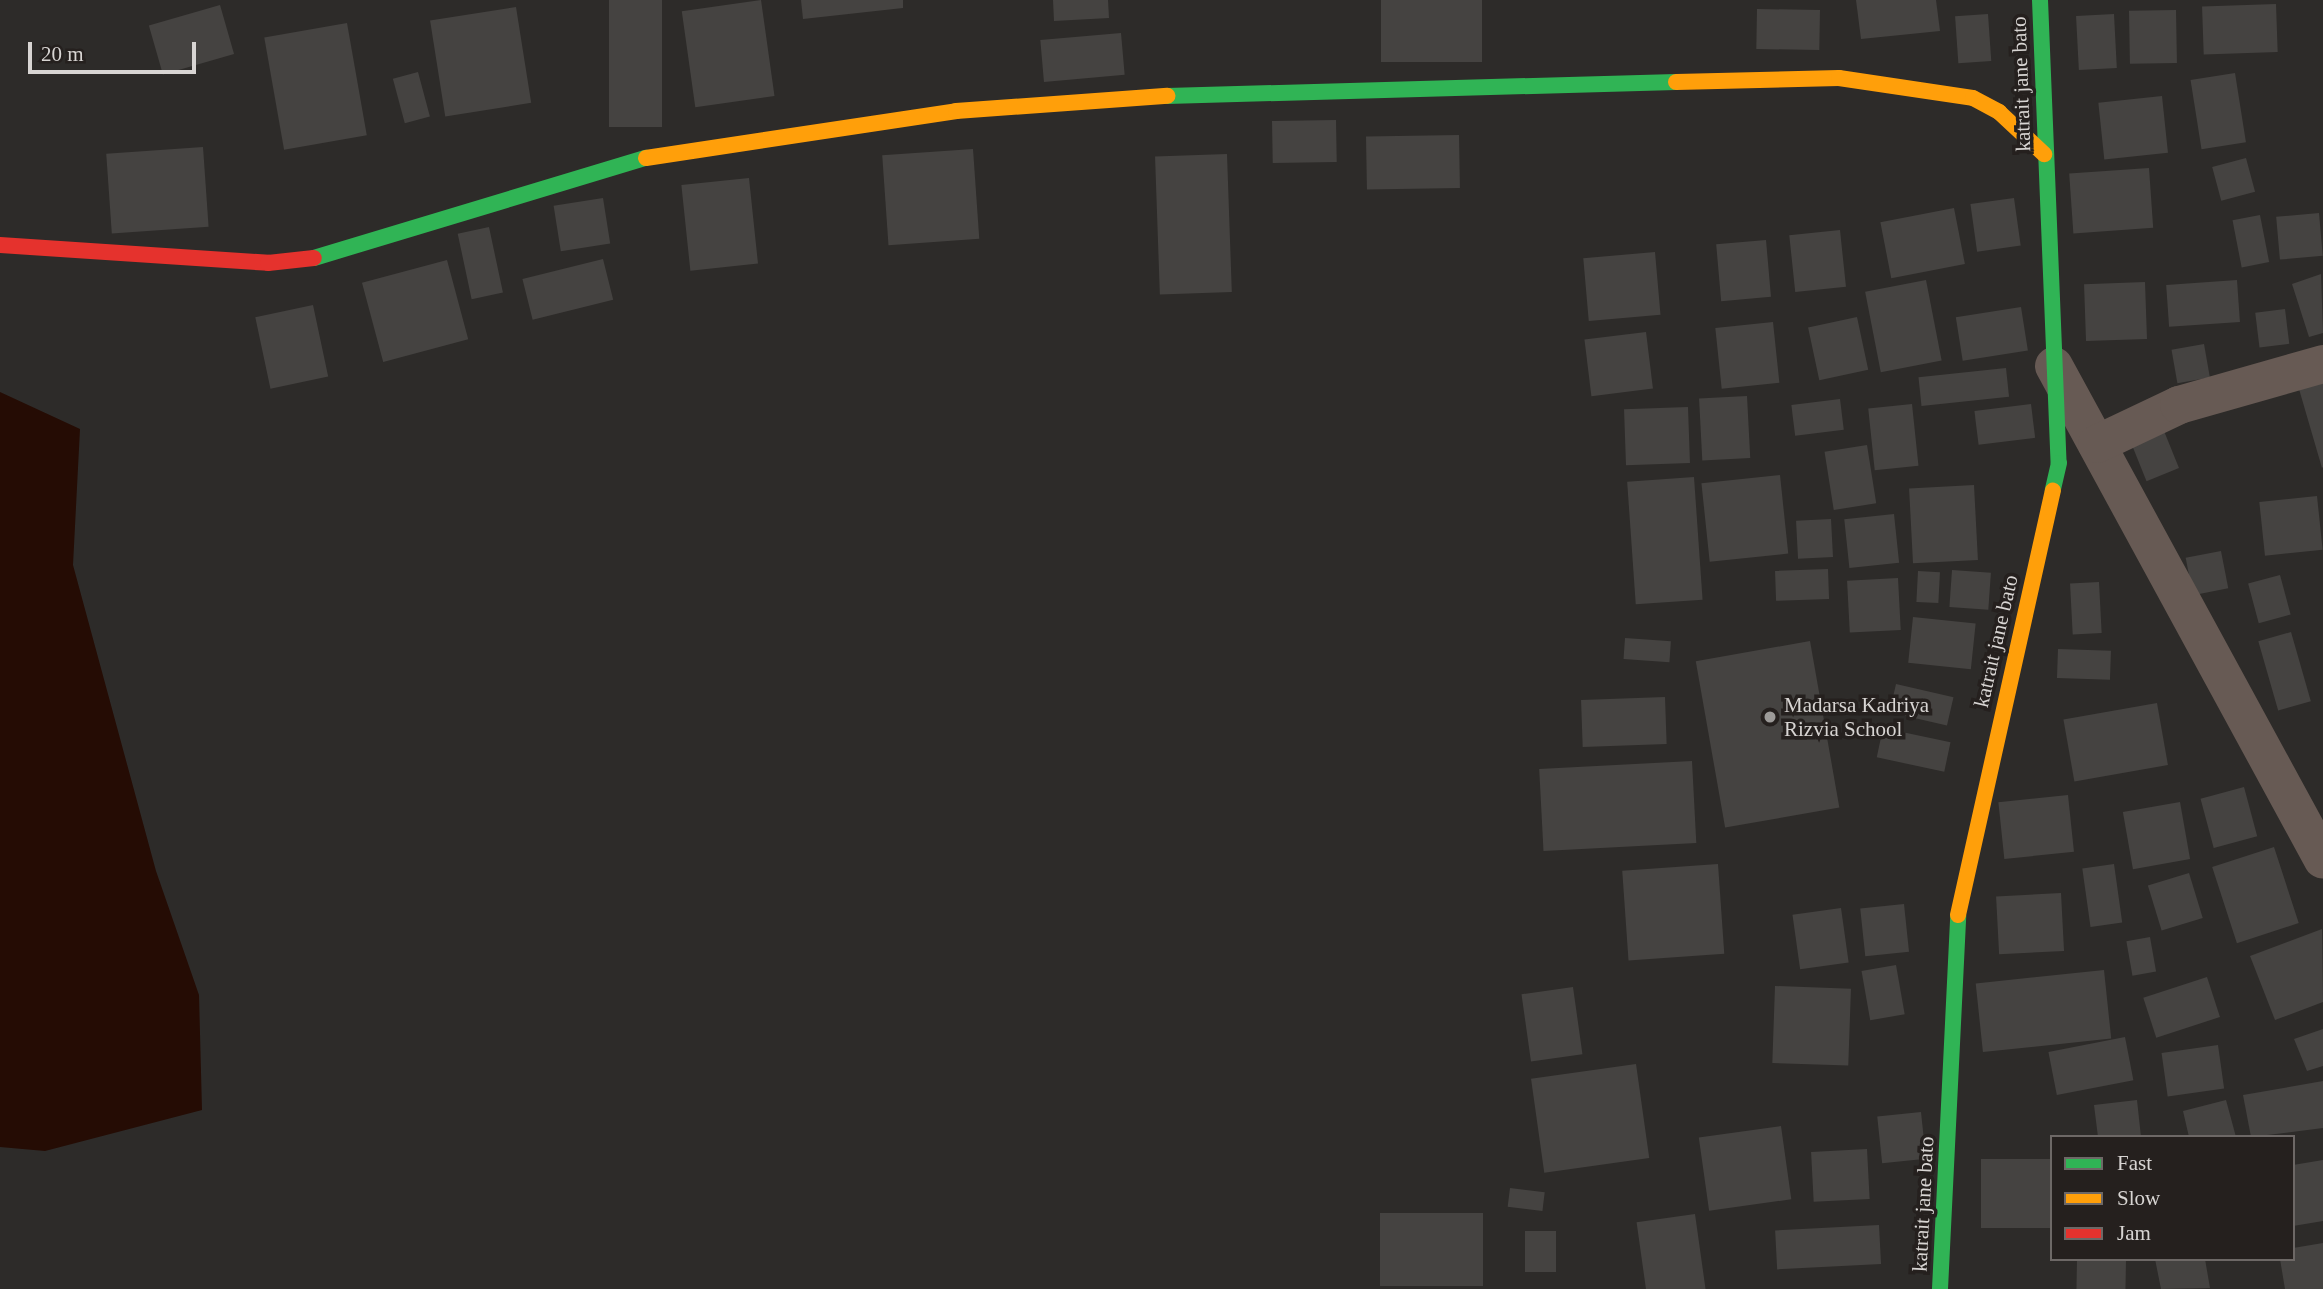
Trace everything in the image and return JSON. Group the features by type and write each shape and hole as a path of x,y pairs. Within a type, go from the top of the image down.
{"street":[{"name":"katrait jane bato","path":"1940,1289 1959,891 2059,463 2044,154 2040,0"},
{"path":"0,244 268,263 331,256 602,167 747,138 956,111 1143,97 1839,78 1973,98 1999,112 2044,154"},
{"path":"2097,444 2179,405 2323,364"},
{"path":"2054,366 2323,860"}],"shaded area":[{"path":"0,392 80,429 73,565 156,871 199,995 202,1110 45,1151 0,1147"}],"building":[{"path":"609,0 662,0 662,127 609,127"},
{"path":"761,0 774,96 695,107 682,11"},
{"path":"801,0 903,0 903,8 803,19"},
{"path":"1053,0 1108,0 1109,18 1054,21"},
{"path":"1381,0 1482,0 1482,62 1381,62"},
{"path":"1856,0 1936,0 1940,31 1861,39"},
{"path":"2276,4 2278,52 2204,55 2202,7"},
{"path":"220,5 234,54 163,74 149,25"},
{"path":"516,7 531,103 445,116 430,21"},
{"path":"1757,9 1820,10 1819,50 1756,49"},
{"path":"2176,10 2177,63 2130,64 2129,11"},
{"path":"1988,14 1991,61 1958,63 1955,16"},
{"path":"2114,14 2117,68 2079,70 2076,16"},
{"path":"347,23 367,135 284,150 264,38"},
{"path":"1121,33 1125,75 1044,82 1040,40"},
{"path":"418,72 430,116 405,123 393,79"},
{"path":"2235,73 2246,142 2202,149 2191,80"},
{"path":"2162,96 2168,153 2104,159 2098,103"},
{"path":"1336,120 1337,162 1273,163 1272,121"},
{"path":"1459,135 1460,188 1367,190 1366,137"},
{"path":"203,147 209,227 112,234 106,154"},
{"path":"973,149 979,239 888,245 882,155"},
{"path":"1227,154 1232,292 1160,294 1155,157"},
{"path":"2246,158 2255,192 2221,201 2212,167"},
{"path":"2149,168 2153,228 2073,233 2069,174"},
{"path":"749,178 758,264 690,271 681,185"},
{"path":"603,198 610,243 561,251 554,206"},
{"path":"2014,198 2021,246 1977,252 1970,204"},
{"path":"1954,208 1965,264 1891,278 1880,222"},
{"path":"2319,213 2323,256 2280,260 2276,217"},
{"path":"2260,215 2269,262 2242,267 2233,220"},
{"path":"489,227 503,293 472,299 458,234"},
{"path":"1840,230 1846,287 1795,292 1789,235"},
{"path":"1766,240 1771,297 1721,301 1716,244"},
{"path":"1655,252 1660,315 1589,321 1583,258"},
{"path":"603,259 613,300 533,320 522,279"},
{"path":"447,260 468,339 383,362 362,283"},
{"path":"2321,274 2323,333 2309,337 2292,284"},
{"path":"1926,280 1942,360 1881,372 1865,292"},
{"path":"2237,280 2240,322 2169,327 2166,285"},
{"path":"2145,282 2147,339 2086,341 2084,284"},
{"path":"313,305 328,376 270,389 255,317"},
{"path":"2021,307 2028,350 1963,361 1956,317"},
{"path":"2285,309 2289,344 2259,347 2255,313"},
{"path":"1857,317 1868,370 1819,380 1808,327"},
{"path":"1773,322 1779,383 1722,389 1715,328"},
{"path":"1646,332 1653,389 1591,396 1584,340"},
{"path":"2204,344 2210,377 2177,383 2172,350"},
{"path":"2006,368 2009,397 1922,406 1918,377"},
{"path":"2323,382 2323,467 2322,468 2299,389"},
{"path":"1747,396 1750,458 1702,460 1699,399"},
{"path":"1840,399 1844,430 1795,436 1791,405"},
{"path":"1912,404 1918,466 1875,470 1868,409"},
{"path":"2031,404 2035,438 1979,445 1974,411"},
{"path":"1688,407 1690,463 1626,465 1624,409"},
{"path":"2164,431 2179,468 2147,481 2132,444"},
{"path":"1867,445 1876,503 1834,510 1825,452"},
{"path":"1780,475 1788,554 1710,562 1701,483"},
{"path":"1694,477 1703,600 1636,604 1627,482"},
{"path":"1974,485 1978,560 1913,563 1909,488"},
{"path":"2317,496 2323,550 2265,556 2259,502"},
{"path":"1894,514 1899,563 1849,568 1844,519"},
{"path":"1831,519 1833,557 1798,559 1796,521"},
{"path":"2221,551 2228,588 2193,595 2186,558"},
{"path":"1828,569 1829,599 1776,601 1775,571"},
{"path":"1952,570 1991,573 1988,610 1949,607"},
{"path":"1918,571 1940,572 1938,603 1916,602"},
{"path":"2280,575 2291,615 2259,623 2248,584"},
{"path":"1898,578 1901,630 1850,633 1847,581"},
{"path":"2099,582 2102,633 2073,634 2070,584"},
{"path":"1913,617 1976,624 1971,669 1908,663"},
{"path":"2291,632 2311,701 2278,711 2258,641"},
{"path":"1625,638 1671,641 1669,662 1624,659"},
{"path":"1810,641 1839,807 1725,828 1696,661"},
{"path":"2058,649 2111,651 2110,680 2057,678"},
{"path":"1896,684 1953,697 1947,726 1889,712"},
{"path":"1665,697 1667,744 1583,747 1581,700"},
{"path":"2157,703 2168,765 2074,782 2063,719"},
{"path":"1883,728 1950,742 1944,772 1877,757"},
{"path":"1692,761 1696,843 1544,851 1539,769"},
{"path":"2244,787 2257,836 2214,848 2201,799"},
{"path":"2068,795 2074,852 2004,859 1998,802"},
{"path":"2180,802 2190,859 2133,869 2123,812"},
{"path":"2274,847 2299,923 2237,943 2212,867"},
{"path":"1718,864 1724,954 1629,960 1622,871"},
{"path":"2114,864 2122,922 2091,927 2082,868"},
{"path":"2189,873 2203,918 2162,931 2148,886"},
{"path":"2061,893 2064,951 1999,954 1996,896"},
{"path":"1904,904 1909,952 1865,956 1860,909"},
{"path":"1841,908 1849,962 1800,969 1792,915"},
{"path":"2322,929 2323,1002 2275,1020 2250,956"},
{"path":"2150,937 2156,971 2132,976 2126,941"},
{"path":"1896,965 1905,1014 1870,1020 1862,971"},
{"path":"2104,970 2111,1039 1983,1052 1976,983"},
{"path":"2207,977 2220,1017 2156,1038 2143,998"},
{"path":"1775,986 1851,989 1848,1066 1772,1063"},
{"path":"1573,987 1582,1054 1531,1062 1522,994"},
{"path":"2323,1029 2323,1066 2307,1071 2294,1039"},
{"path":"2125,1037 2133,1080 2057,1095 2048,1052"},
{"path":"2218,1045 2224,1089 2168,1097 2162,1053"},
{"path":"1636,1064 1649,1158 1544,1173 1531,1079"},
{"path":"2323,1081 2323,1128 2251,1135 2243,1095"},
{"path":"2137,1100 2141,1135 2098,1135 2094,1105"},
{"path":"2226,1100 2235,1135 2189,1135 2183,1111"},
{"path":"1921,1112 1926,1159 1882,1163 1877,1117"},
{"path":"1781,1126 1791,1199 1709,1211 1699,1138"},
{"path":"1867,1149 1870,1199 1814,1202 1811,1152"},
{"path":"1981,1159 2050,1159 2050,1228 1981,1228"},
{"path":"2323,1160 2323,1221 2295,1226 2295,1165"},
{"path":"1510,1188 1545,1192 1542,1211 1508,1207"},
{"path":"1380,1213 1483,1213 1483,1286 1380,1286"},
{"path":"1695,1214 1706,1289 1646,1289 1637,1222"},
{"path":"1879,1225 1881,1264 1777,1269 1775,1230"},
{"path":"1525,1231 1556,1231 1556,1272 1525,1272"},
{"path":"2323,1243 2323,1289 2285,1289 2280,1261 2295,1261 2295,1248"},
{"path":"2077,1261 2126,1261 2125,1289 2076,1289"},
{"path":"2155,1261 2205,1261 2210,1288 2161,1289"}],"traffic: fast":[{"path":"2040,0 2059,463 2053,490"},
{"path":"1167,96 1676,82"},
{"path":"314,258 646,158"},
{"path":"1940,1289 1958,915"}],"traffic: slow":[{"path":"1676,82 1839,78 1973,98 1999,112 2044,154"},
{"path":"646,158 956,111 1167,96"},
{"path":"1958,915 2053,490"}],"traffic: jam":[{"path":"0,245 268,263 314,258"}],"place":[{"name":"Madarsa Kadriya Rizvia School","path":"1770,717"}]}
